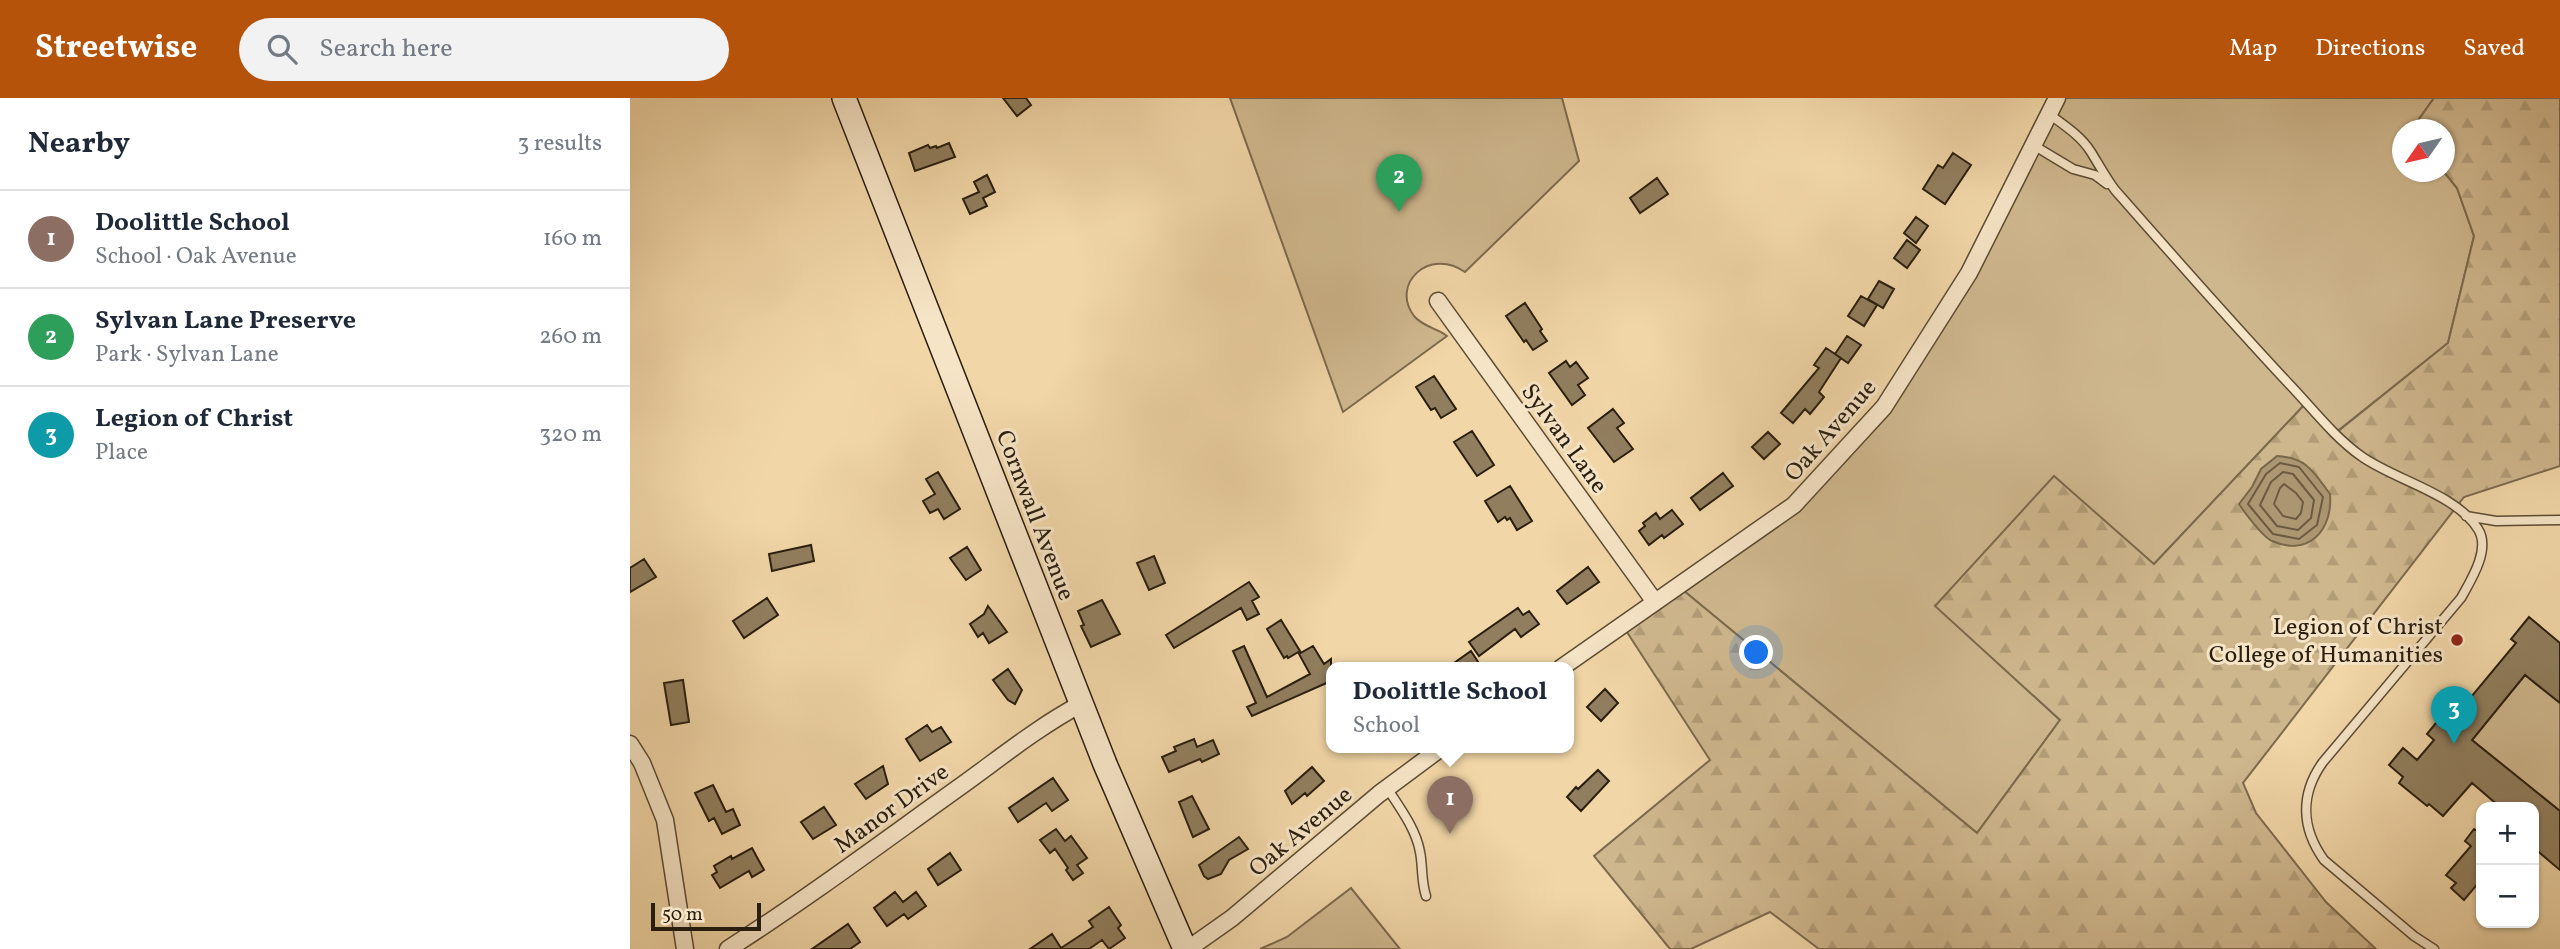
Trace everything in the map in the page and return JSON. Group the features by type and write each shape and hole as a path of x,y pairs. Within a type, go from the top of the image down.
{"street":[{"name":"Cornwall Avenue","path":"844,98 1081,704 1146,862 1186,949"},
{"name":"Oak Avenue","path":"1570,662 1794,505 1884,407 1969,273 2057,98"},
{"name":"Sylvan Lane","path":"1438,301 1655,602"},
{"name":"Manor Drive","path":"728,949 778,917 1017,746 1081,704"},
{"path":"630,744 642,764 665,820 685,949"},
{"name":"Oak Avenue","path":"1186,949 1265,891 1387,788 1434,753"}],"lane":[{"path":"2049,114 2069,128 2090,150 2100,171 2115,190 2234,326 2335,433 2361,456 2440,499 2466,516 2479,530 2482,548 2474,576 2461,598 2323,762 2313,776 2306,798 2308,831 2324,860 2414,936 2434,949"},
{"path":"2033,145 2073,169 2095,175 2115,190"},
{"path":"2466,516 2496,522 2560,520"},
{"path":"1387,788 1412,827 1420,850 1421,880 1426,896"}],"green space":[{"path":"1230,98 1562,98 1579,161 1465,272 1451,265 1438,264 1427,266 1417,273 1410,281 1408,304 1418,320 1447,336 1343,412"},
{"path":"2057,98 2434,98 2419,119 2392,119 2392,182 2452,182 2457,188 2474,236 2448,343 2335,433 2306,403 2154,564 1936,605 2060,720 1977,833 1678,586 1794,505 1884,407 1969,273"},
{"path":"2434,98 2560,98 2560,466 2464,497 2243,783 2256,813 2326,902 2376,949 1819,949 1770,912 1691,949 1670,949 1594,856 1710,760 1623,626 1678,586 1977,833 2060,720 1935,606 2054,476 2154,564 2307,402 2336,433 2448,343 2474,236 2457,188 2452,182 2455,182 2455,119 2419,119"},
{"path":"2525,675 2560,703 2560,811 2472,740"},
{"path":"1351,888 1400,949 1260,949 1287,937"}],"water":[{"path":"2277,456 2296,460 2308,467 2330,494 2330,507 2323,529 2307,543 2285,545 2268,539 2239,504 2261,469"}],"building":[{"path":"1003,98 1026,98 1031,105 1017,116"},
{"path":"949,143 955,157 915,171 909,153 928,145 930,148 937,148"},
{"path":"1953,153 1971,165 1945,204 1923,189 1938,165 1943,168"},
{"path":"987,175 995,192 983,198 987,206 970,214 963,199 979,192 974,182"},
{"path":"1657,178 1668,194 1640,213 1630,198"},
{"path":"1916,217 1928,226 1916,243 1904,233"},
{"path":"1907,240 1920,250 1907,268 1894,258"},
{"path":"1879,281 1894,289 1883,308 1868,299"},
{"path":"1861,296 1877,305 1864,326 1848,316"},
{"path":"1525,303 1547,341 1533,350 1506,316"},
{"path":"1847,336 1861,345 1848,363 1835,354"},
{"path":"1826,348 1841,358 1819,392 1824,397 1810,414 1805,409 1793,423 1781,413 1819,368 1814,365"},
{"path":"1566,361 1570,367 1576,362 1588,378 1578,385 1585,395 1572,405 1549,373"},
{"path":"1434,376 1456,409 1441,418 1435,408 1431,410 1416,387"},
{"path":"1613,409 1624,423 1617,428 1633,449 1614,462 1588,428"},
{"path":"1472,431 1494,465 1477,476 1454,442"},
{"path":"1768,432 1780,444 1764,459 1752,447"},
{"path":"938,472 960,509 944,519 938,509 930,513 923,501 935,494 926,479"},
{"path":"1723,473 1733,486 1700,510 1691,498"},
{"path":"1510,486 1532,521 1517,530 1510,518 1507,520 1505,517 1498,522 1485,501"},
{"path":"1672,510 1683,524 1649,545 1639,531 1645,526 1643,523 1656,513 1660,519"},
{"path":"811,545 814,561 772,571 769,554"},
{"path":"967,547 981,570 966,580 950,558"},
{"path":"1154,556 1165,583 1149,590 1137,563"},
{"path":"644,559 656,577 630,592 630,568"},
{"path":"1588,567 1599,582 1567,604 1557,591"},
{"path":"1249,582 1259,597 1252,601 1259,614 1247,620 1241,608 1174,648 1166,635"},
{"path":"767,598 778,615 744,638 733,621"},
{"path":"1102,600 1120,634 1091,647 1081,626 1084,625 1078,611"},
{"path":"988,606 1007,632 989,643 983,633 978,637 970,624 984,614"},
{"path":"1518,608 1523,615 1529,611 1539,624 1521,637 1515,629 1479,656 1469,642"},
{"path":"2529,617 2560,643 2560,703 2525,675 2472,740 2560,811 2560,870 2539,852 2539,802 2494,802 2472,783 2443,816 2399,783 2403,777 2389,765 2403,748 2417,760 2434,740 2427,734 2449,707 2457,714 2516,643 2511,639"},
{"path":"1281,620 1300,651 1288,658 1284,658 1267,629"},
{"path":"1244,646 1267,697 1310,674 1299,654 1313,646 1324,664 1326,663 1326,683 1252,716 1247,707 1256,703 1233,651"},
{"path":"1471,651 1478,662 1455,662"},
{"path":"1008,669 1022,690 1015,704 1008,700 993,680"},
{"path":"683,680 689,722 671,725 664,683"},
{"path":"1605,689 1618,703 1601,721 1587,707"},
{"path":"927,725 932,732 941,727 951,742 920,761 906,739"},
{"path":"1194,739 1197,747 1213,740 1219,754 1169,772 1162,757 1176,751 1174,747"},
{"path":"883,766 888,784 866,799 855,784"},
{"path":"1312,767 1324,781 1307,796 1305,793 1292,804 1285,791"},
{"path":"1598,770 1609,781 1581,811 1567,797"},
{"path":"1053,778 1068,800 1052,811 1046,803 1018,822 1009,808"},
{"path":"713,785 726,812 733,809 740,825 722,834 714,818 709,821 695,793"},
{"path":"1192,796 1209,829 1193,837 1179,802"},
{"path":"824,807 836,825 813,839 801,822"},
{"path":"1056,829 1065,841 1071,836 1087,858 1077,865 1083,873 1073,880 1055,849 1050,853 1040,840"},
{"path":"2474,829 2476,830 2476,886 2464,900 2451,888 2456,883 2446,875 2471,846 2465,841"},
{"path":"1239,837 1248,849 1229,860 1221,874 1208,879 1204,876 1199,865"},
{"path":"752,848 764,870 752,877 749,871 720,888 712,875 717,872 714,866"},
{"path":"950,853 961,870 938,885 928,869"},
{"path":"895,892 903,902 916,892 926,906 908,919 904,914 887,926 874,908"},
{"path":"1109,907 1121,925 1118,928 1125,938 1109,949 1102,940 1089,949 1030,949 1052,934 1061,948 1093,927 1089,921"},
{"path":"848,924 860,942 850,949 812,949"}],"place":[{"name":"Sylvan Lane Preserve","path":"1399,212"},
{"name":"Legion of Christ College of Humanities","path":"2457,640"},
{"name":"Legion of Christ","path":"2454,744"},
{"name":"Doolittle School","path":"1450,834"}]}
